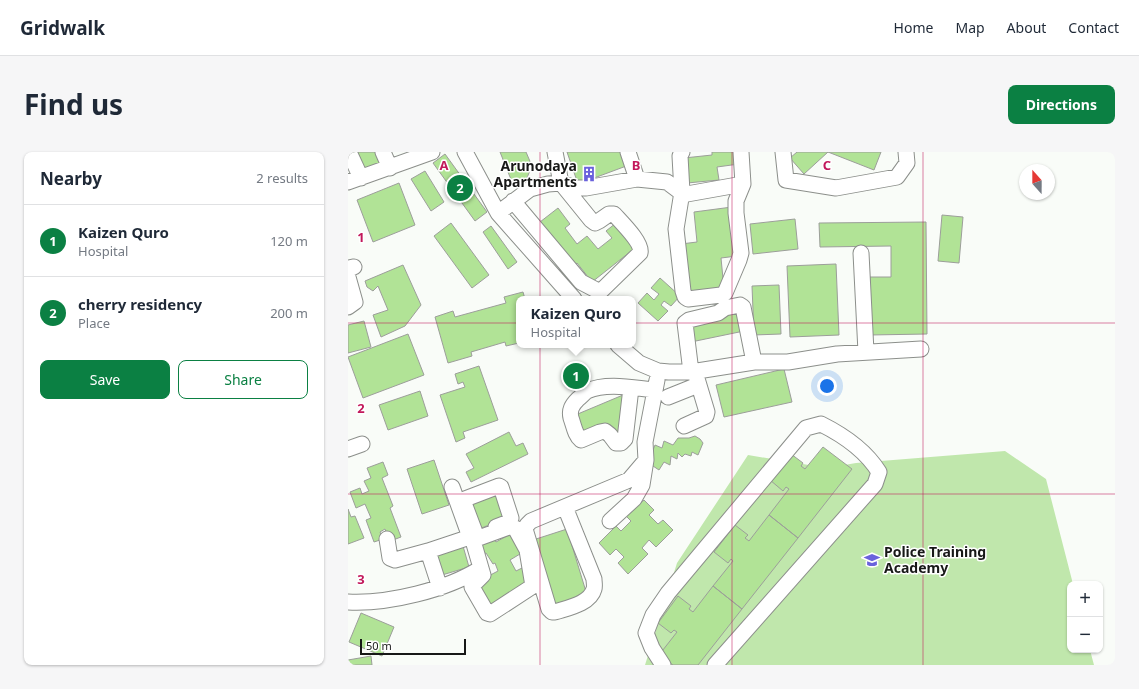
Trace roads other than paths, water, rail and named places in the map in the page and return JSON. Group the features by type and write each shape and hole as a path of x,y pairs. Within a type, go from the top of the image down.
{"street":[{"path":"350,152 354,180 432,152"},
{"path":"383,152 390,168"},
{"path":"465,152 498,213 571,296"},
{"path":"512,202 581,282 596,296 640,253 641,249 639,243 614,214 609,214 599,221 595,222 591,220 561,182 555,152"},
{"path":"628,152 637,179"},
{"path":"682,152 680,156 682,192 676,228 683,291 685,297 688,299 721,295 725,293 741,253 736,213 736,201 743,184 741,152"},
{"path":"783,152 786,180 836,188 896,177 906,163 906,152"},
{"path":"498,213 530,189 561,182 575,188 586,188 637,179 667,182 687,194 743,184"},
{"path":"861,253 866,352"},
{"path":"348,307 355,302 350,271"},
{"path":"684,426 706,416 708,412 695,376 685,323 689,320 718,313 725,308 740,305 743,307 754,362"},
{"path":"622,348 639,363 658,371 695,376"},
{"path":"631,388 625,439 621,443 616,443 605,431 581,440 577,437 570,414 572,404 586,392 602,387 631,388 662,394 695,376 754,362 788,362 836,354 921,349"},
{"path":"610,521 634,499 642,485 646,460 645,442 662,394 658,371"},
{"path":"663,665 652,648 646,633 652,615 668,593 806,428 821,424 832,429 859,449 872,462 879,472 875,484 715,665"},
{"path":"565,507 594,579 594,590 584,601 552,612 549,609 525,530 527,525 532,521 565,507 629,480 646,460"},
{"path":"388,539 390,558 395,560 473,536 452,487"},
{"path":"457,581 472,586 486,613 490,614 533,586 527,550 515,528 512,527 476,539 475,541 483,575 472,586"},
{"path":"428,551 440,588"},
{"path":"348,602 389,599 424,593 472,575 481,568"}],"place":[{"name":"Arunodaya Apartments","path":"589,174"},
{"name":"cherry residency","path":"460,188"},
{"name":"Kaizen Quro","path":"576,376"},
{"name":"Police Training Academy","path":"872,560"}]}
